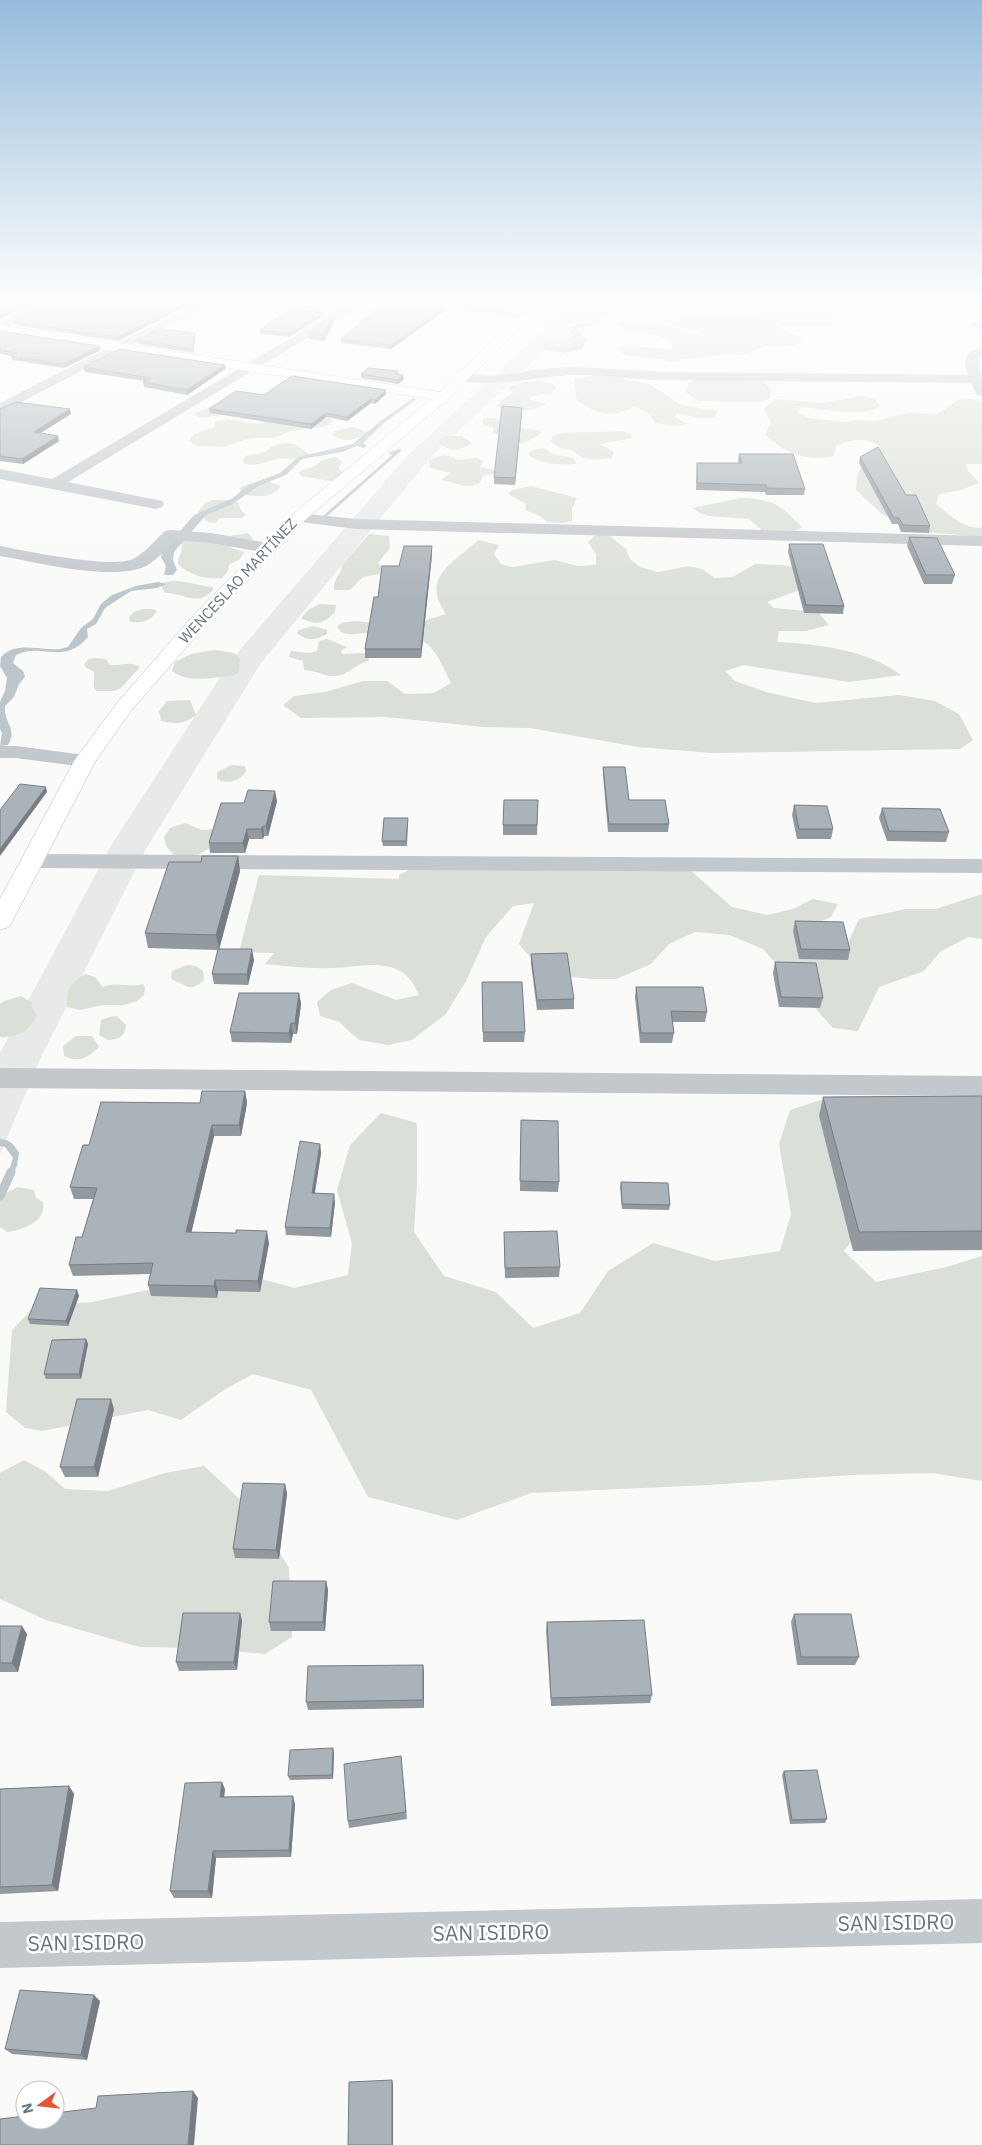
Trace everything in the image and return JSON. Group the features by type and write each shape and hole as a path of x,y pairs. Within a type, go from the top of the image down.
{"main road":[{"name":"WENCESLAO MARTÍNEZ","path":"0,922 85,761 124,707 198,622 298,518 438,400"}],"street":[{"path":"0,409 18,400"},
{"path":"53,485 196,400"},
{"path":"0,474 156,504"},
{"path":"298,518 367,524 982,541"},
{"path":"0,551 107,567 126,567 139,562 171,536 211,538 268,548"},
{"path":"0,752 16,752 85,761"},
{"path":"32,860 982,866"},
{"path":"0,1078 982,1086"},
{"name":"SAN ISIDRO","path":"0,1945 982,1921"}],"shaded area":[{"path":"410,400 415,400 384,423 363,443 367,446 364,448 357,446 342,452 302,459 286,475 258,486 231,505 206,515 174,552 173,560 177,570 173,575 164,575 166,566 161,557 162,552 194,515 231,499 251,484 280,473 298,457 353,444 379,422"},
{"path":"468,400 492,400 431,457 261,663 146,849 42,1055 0,1154 0,1053 112,844 232,659 408,455"},
{"path":"503,400 531,400 547,404 535,409 522,411 508,410 496,406"},
{"path":"577,400 674,400 681,405 717,411 715,418 698,418 676,413 675,417 687,424 674,426 656,423 647,412 634,406 612,414 591,409"},
{"path":"697,400 765,400 760,402"},
{"path":"775,400 825,403 840,400 876,400 880,406 864,412 831,411 801,407 798,412 808,418 845,422 858,420 874,421 909,413 937,414 958,400 982,402 982,464 966,464 968,471 979,483 961,490 939,494 936,504 963,524 982,528 982,537 913,531 882,514 856,490 859,470 869,457 881,448 876,444 865,440 854,440 836,446 834,456 814,458 788,452 765,434 771,423 764,408"},
{"path":"218,404 329,418 332,421 327,426 291,431 273,438 251,438 223,447 197,446 189,441 194,434 215,427 214,422 231,420 258,424 272,418 235,413 202,418 193,415"},
{"path":"484,418 503,419 518,428 539,430 541,433 521,444 513,443 493,433 493,428 484,425 482,421"},
{"path":"352,427 361,429 368,434 346,440 333,435 334,431"},
{"path":"622,431 631,434 632,438 600,444 614,452 612,458 586,459 570,450 557,446 551,441 553,436 562,433"},
{"path":"445,436 462,436 472,443 454,450 446,448 438,441"},
{"path":"295,444 309,454 297,458 278,459 256,464 243,463 245,456 265,452 274,445"},
{"path":"545,448 552,454 573,458 577,463 565,465 551,463 537,460 528,454 533,450"},
{"path":"399,449 402,450 326,517 323,516 392,455 388,453"},
{"path":"443,455 454,457 456,460 477,458 483,461 480,467 500,471 483,476 481,481 471,486 441,480 451,473 430,468 429,460"},
{"path":"336,457 343,462 339,469 345,473 346,477 331,481 300,476 299,472 325,459"},
{"path":"267,481 281,486 273,493 262,496 239,494 241,487"},
{"path":"531,486 577,498 572,509 572,521 562,523 547,522 540,516 525,510 526,504 508,494 512,490"},
{"path":"741,498 761,500 776,505 788,513 802,527 795,531 762,530 749,519 708,516 692,508"},
{"path":"212,500 238,502 242,512 246,514 242,518 220,518 215,523 208,522 198,512 205,503"},
{"path":"200,532 229,536 248,533 253,539 229,547 244,552 240,559 229,565 228,571 222,578 210,578 194,574 178,565 182,547 181,540"},
{"path":"606,533 626,549 630,559 640,567 658,572 688,566 702,569 715,578 733,577 755,564 782,565 815,571 813,585 767,602 774,608 818,612 829,625 806,631 779,631 777,642 809,644 858,654 888,666 901,675 849,682 744,665 725,671 735,681 766,692 815,703 899,695 935,701 959,714 973,740 960,749 712,753 638,747 530,728 484,727 385,717 301,718 283,705 294,696 325,692 363,681 387,681 405,694 434,693 451,683 435,653 421,640 424,621 446,614 439,601 437,590 438,581 450,564 478,540 499,545 494,554 501,564 512,567 555,560 578,566 596,565 596,554 588,542 594,536"},
{"path":"369,534 389,536 390,548 378,563 383,568 379,574 363,577 350,590 334,590 342,565"},
{"path":"182,581 213,587 213,590 207,595 196,599 165,593 162,588 163,583"},
{"path":"158,582 167,584 157,588 131,591 105,608 96,624 87,629 88,637 79,646 61,652 35,651 16,655 13,663 23,671 25,677 19,684 14,697 5,706 6,717 11,730 11,739 8,745 0,746 2,733 0,729 0,702 5,691 7,678 0,666 1,657 8,651 16,649 60,649 68,647 81,628 93,619 101,604 112,595 136,586"},
{"path":"320,604 336,605 335,612 327,619 315,623 301,618 308,610"},
{"path":"143,609 157,611 152,618 145,621 130,622 129,617 134,612"},
{"path":"356,621 373,623 370,633 348,634 340,631 337,627 341,623"},
{"path":"313,626 327,630 327,634 319,638 308,639 297,633 299,630"},
{"path":"327,639 347,647 341,651 342,654 363,653 370,656 368,661 344,674 332,676 304,670 303,661 289,657 291,651 309,653 317,651 319,641"},
{"path":"215,650 234,653 240,659 239,672 233,676 193,679 172,671 175,662 191,654"},
{"path":"89,659 106,659 110,665 132,664 140,667 121,688 115,691 96,691 94,672 85,667 85,663"},
{"path":"190,700 196,715 187,721 179,723 161,721 159,711 167,701"},
{"path":"232,765 245,766 246,772 240,778 229,782 217,779 217,772"},
{"path":"185,823 202,830 214,829 222,841 196,856 174,855 166,846 164,837 170,828"},
{"path":"428,860 690,870 732,907 767,915 793,909 813,899 838,904 831,917 805,928 831,959 849,941 859,919 906,909 936,909 982,894 982,939 968,937 940,952 924,971 879,987 858,1031 833,1028 763,949 729,935 695,932 669,944 651,964 616,979 592,979 544,974 519,944 534,903 513,906 486,937 466,981 446,1014 412,1040 388,1045 359,1040 339,1022 320,1016 317,1002 331,990 352,983 396,1000 419,995 412,982 403,973 382,965 323,968 265,964 274,953 239,952 259,875 399,879 399,875"},
{"path":"187,965 196,966 203,971 204,980 195,986 188,987 172,980 172,971"},
{"path":"85,974 95,977 103,987 108,985 143,984 145,988 144,995 137,1001 124,1005 103,1005 80,1010 67,1007 70,987"},
{"path":"21,996 32,1003 31,1006 37,1015 27,1029 18,1035 0,1037 0,1004"},
{"path":"117,1016 126,1025 123,1035 108,1040 99,1035 101,1020"},
{"path":"76,1036 92,1036 99,1047 83,1058 74,1059 64,1056 63,1046"},
{"path":"830,1097 880,1203 844,1251 876,1282 946,1267 982,1256 982,1481 932,1473 851,1475 709,1485 531,1493 457,1520 368,1497 311,1390 253,1374 224,1390 181,1420 148,1410 43,1431 25,1428 6,1412 12,1330 35,1306 92,1302 152,1289 248,1275 294,1288 348,1275 352,1244 337,1190 350,1145 381,1113 417,1123 417,1182 414,1232 444,1276 496,1292 533,1328 580,1313 608,1271 653,1243 715,1261 780,1251 791,1214 779,1144 790,1110"},
{"path":"0,1139 11,1143 19,1153 17,1166 9,1182 3,1182 8,1174 13,1158 5,1147 0,1146"},
{"path":"18,1187 34,1190 36,1198 43,1202 43,1209 41,1215 32,1224 7,1232 0,1227 0,1196"},
{"path":"24,1460 46,1472 65,1489 108,1491 165,1473 204,1466 255,1513 289,1568 292,1637 265,1654 196,1648 139,1647 46,1620 0,1599 0,1473"}],"building":[{"path":"222,400 369,400 346,417 326,413 311,424 209,409"},
{"path":"16,402 70,409 34,432 58,436 22,459 0,456 0,409"},
{"path":"502,406 522,408 515,478 494,477"},
{"path":"878,447 906,495 916,495 930,526 903,525 899,518 894,518 860,457"},
{"path":"739,454 793,454 805,489 767,488 766,485 697,483 697,463 742,463"},
{"path":"909,537 937,538 955,575 926,575"},
{"path":"789,544 823,544 844,606 806,605"},
{"path":"404,546 432,546 421,649 365,649 374,597 378,597 382,566 399,566"},
{"path":"603,767 625,767 629,800 665,800 669,824 609,824"},
{"path":"20,784 46,787 0,849 0,810"},
{"path":"248,790 275,791 266,826 263,826 261,829 247,829 243,843 209,843 221,803 244,803"},
{"path":"504,800 538,800 537,825 503,825"},
{"path":"794,805 827,806 833,829 799,829"},
{"path":"882,808 940,809 949,832 889,831"},
{"path":"384,818 408,818 406,841 382,841"},
{"path":"202,856 238,856 216,935 145,933 169,862 201,862"},
{"path":"795,921 843,922 850,950 801,949"},
{"path":"218,949 252,949 247,974 212,974"},
{"path":"567,953 574,999 537,1000 531,954"},
{"path":"775,962 816,963 823,998 781,997"},
{"path":"482,982 522,982 525,1032 483,1032"},
{"path":"636,987 703,987 707,1012 671,1011 674,1033 641,1033"},
{"path":"239,993 299,993 295,1023 291,1023 289,1033 230,1032"},
{"path":"202,1091 245,1091 239,1125 212,1125 186,1232 236,1233 236,1230 267,1231 258,1281 215,1280 214,1286 148,1285 153,1263 69,1265 76,1237 82,1237 97,1188 70,1187 83,1145 89,1145 101,1102 200,1103"},
{"path":"982,1096 982,1231 859,1232 823,1097"},
{"path":"521,1120 558,1121 559,1182 520,1181"},
{"path":"300,1141 320,1144 312,1193 334,1194 330,1228 285,1227"},
{"path":"621,1182 668,1183 670,1205 622,1204"},
{"path":"557,1231 560,1267 505,1268 504,1232"},
{"path":"40,1288 77,1290 66,1321 28,1319"},
{"path":"86,1339 79,1374 44,1374 52,1340"},
{"path":"77,1399 111,1399 94,1467 60,1467"},
{"path":"243,1483 285,1484 276,1550 233,1549"},
{"path":"273,1581 326,1581 323,1622 269,1622"},
{"path":"183,1613 240,1613 234,1662 176,1662"},
{"path":"794,1614 851,1614 859,1657 801,1657"},
{"path":"644,1620 652,1695 551,1698 547,1622"},
{"path":"0,1626 22,1626 12,1663 0,1663"},
{"path":"423,1665 423,1700 306,1702 308,1666"},
{"path":"333,1748 332,1775 288,1776 290,1750"},
{"path":"401,1756 406,1812 348,1821 344,1764"},
{"path":"817,1770 827,1819 792,1820 784,1771"},
{"path":"222,1782 220,1797 293,1796 289,1850 213,1851 208,1891 170,1891 185,1783"},
{"path":"69,1786 52,1885 0,1887 0,1789"},
{"path":"20,1990 94,1995 81,2055 5,2049"},
{"path":"392,2080 392,2145 348,2145 349,2082"},
{"path":"193,2091 188,2145 0,2145 0,2119 15,2117 15,2130 65,2130 65,2112 96,2108 98,2096"}],"waterway":[{"path":"0,1196 11,1172"}]}
